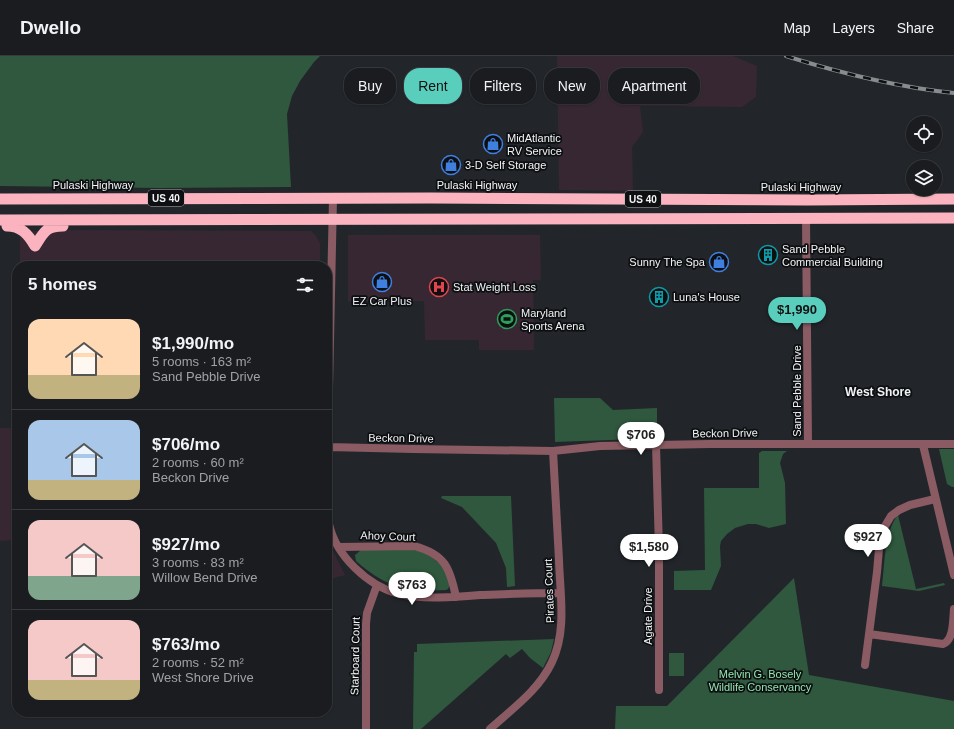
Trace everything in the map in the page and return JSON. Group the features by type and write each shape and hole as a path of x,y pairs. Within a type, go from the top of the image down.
{"highway":[{"name":"Pulaski Highway","path":"0,199 954,199"},
{"name":"US 40","path":"0,220 332,218 954,218"},
{"path":"0,226 14,226 21,228 36,246 47,229 54,226 99,226 107,220"}],"street":[{"path":"331,261 332,198"},
{"name":"Sand Pebble Drive","path":"806,219 808,443"},
{"name":"Beckon Drive","path":"332,447 553,450 600,446 656,445 808,443 923,445 954,444"},
{"name":"Agate Drive","path":"656,445 659,557 659,690"},
{"path":"923,445 954,575"},
{"name":"Pirates Court","path":"490,729 532,691 542,679 552,662 560,636 562,619 553,450"},
{"path":"864,665 877,572 880,537 891,516 899,510 910,505 935,499"},
{"path":"332,532 339,547 353,566 366,578 377,585 400,594 410,596 456,597 560,592"},
{"name":"Ahoy Court","path":"339,547 414,546 425,549 440,559 447,567 452,576 456,597"},
{"name":"Starboard Court","path":"366,729 366,624 367,613 377,585"},
{"path":"869,634 943,644 947,643 952,632 954,609"}],"shaded area":[{"path":"557,56 733,56 757,66 756,97 742,107 640,106 643,132 632,147 633,191 559,190 558,104 600,104 600,68 557,68"},
{"path":"50,230 311,231 320,243 320,261 20,261 20,232"},
{"path":"348,235 540,235 541,280 533,280 534,350 479,350 479,340 425,340 424,301 348,301"},
{"path":"0,428 12,428 12,540 0,541"},
{"path":"332,549 345,575 332,579"}],"green space":[{"path":"0,56 320,56 300,81 292,96 287,114 291,187 161,188 0,186"},
{"path":"554,398 600,398 613,410 657,408 657,433 665,433 664,438 555,442"},
{"path":"939,449 954,449 954,487 947,484"},
{"path":"762,451 787,451 783,454 780,463 785,483 786,524 769,528 756,524 748,524 735,528 721,541 721,566 711,590 674,590 674,571 705,570 704,488 759,488 759,453"},
{"path":"442,496 511,496 515,586 507,587 506,568 496,543 462,507 441,498"},
{"path":"898,515 916,589 944,583 945,585 919,591 882,586 890,530"},
{"path":"361,550 414,550 426,553 443,566 450,585 446,590 419,590 408,589 388,583 356,561 355,555"},
{"name":"Melvin G. Bosely Wildlife Conservancy","path":"794,578 809,675 954,701 954,729 615,729 616,706 667,706"},
{"path":"554,639 551,652 543,668 530,658 522,649 510,658 506,654 421,729 413,729 414,652 417,652 417,644"},
{"path":"669,653 684,653 684,676 669,676"}],"railway":[{"path":"786,56 869,79 954,93"}],"place":[{"name":"MidAtlantic RV Service","path":"493,144"},
{"name":"3-D Self Storage","path":"451,165"},
{"name":"Sand Pebble Commercial Building","path":"768,255"},
{"name":"Sunny The Spa","path":"719,262"},
{"name":"EZ Car Plus","path":"382,282"},
{"name":"Stat Weight Loss","path":"439,287"},
{"name":"Luna's House","path":"659,297"},
{"name":"Maryland Sports Arena","path":"507,319"}],"district":[{"name":"West Shore","path":"878,392"}]}
